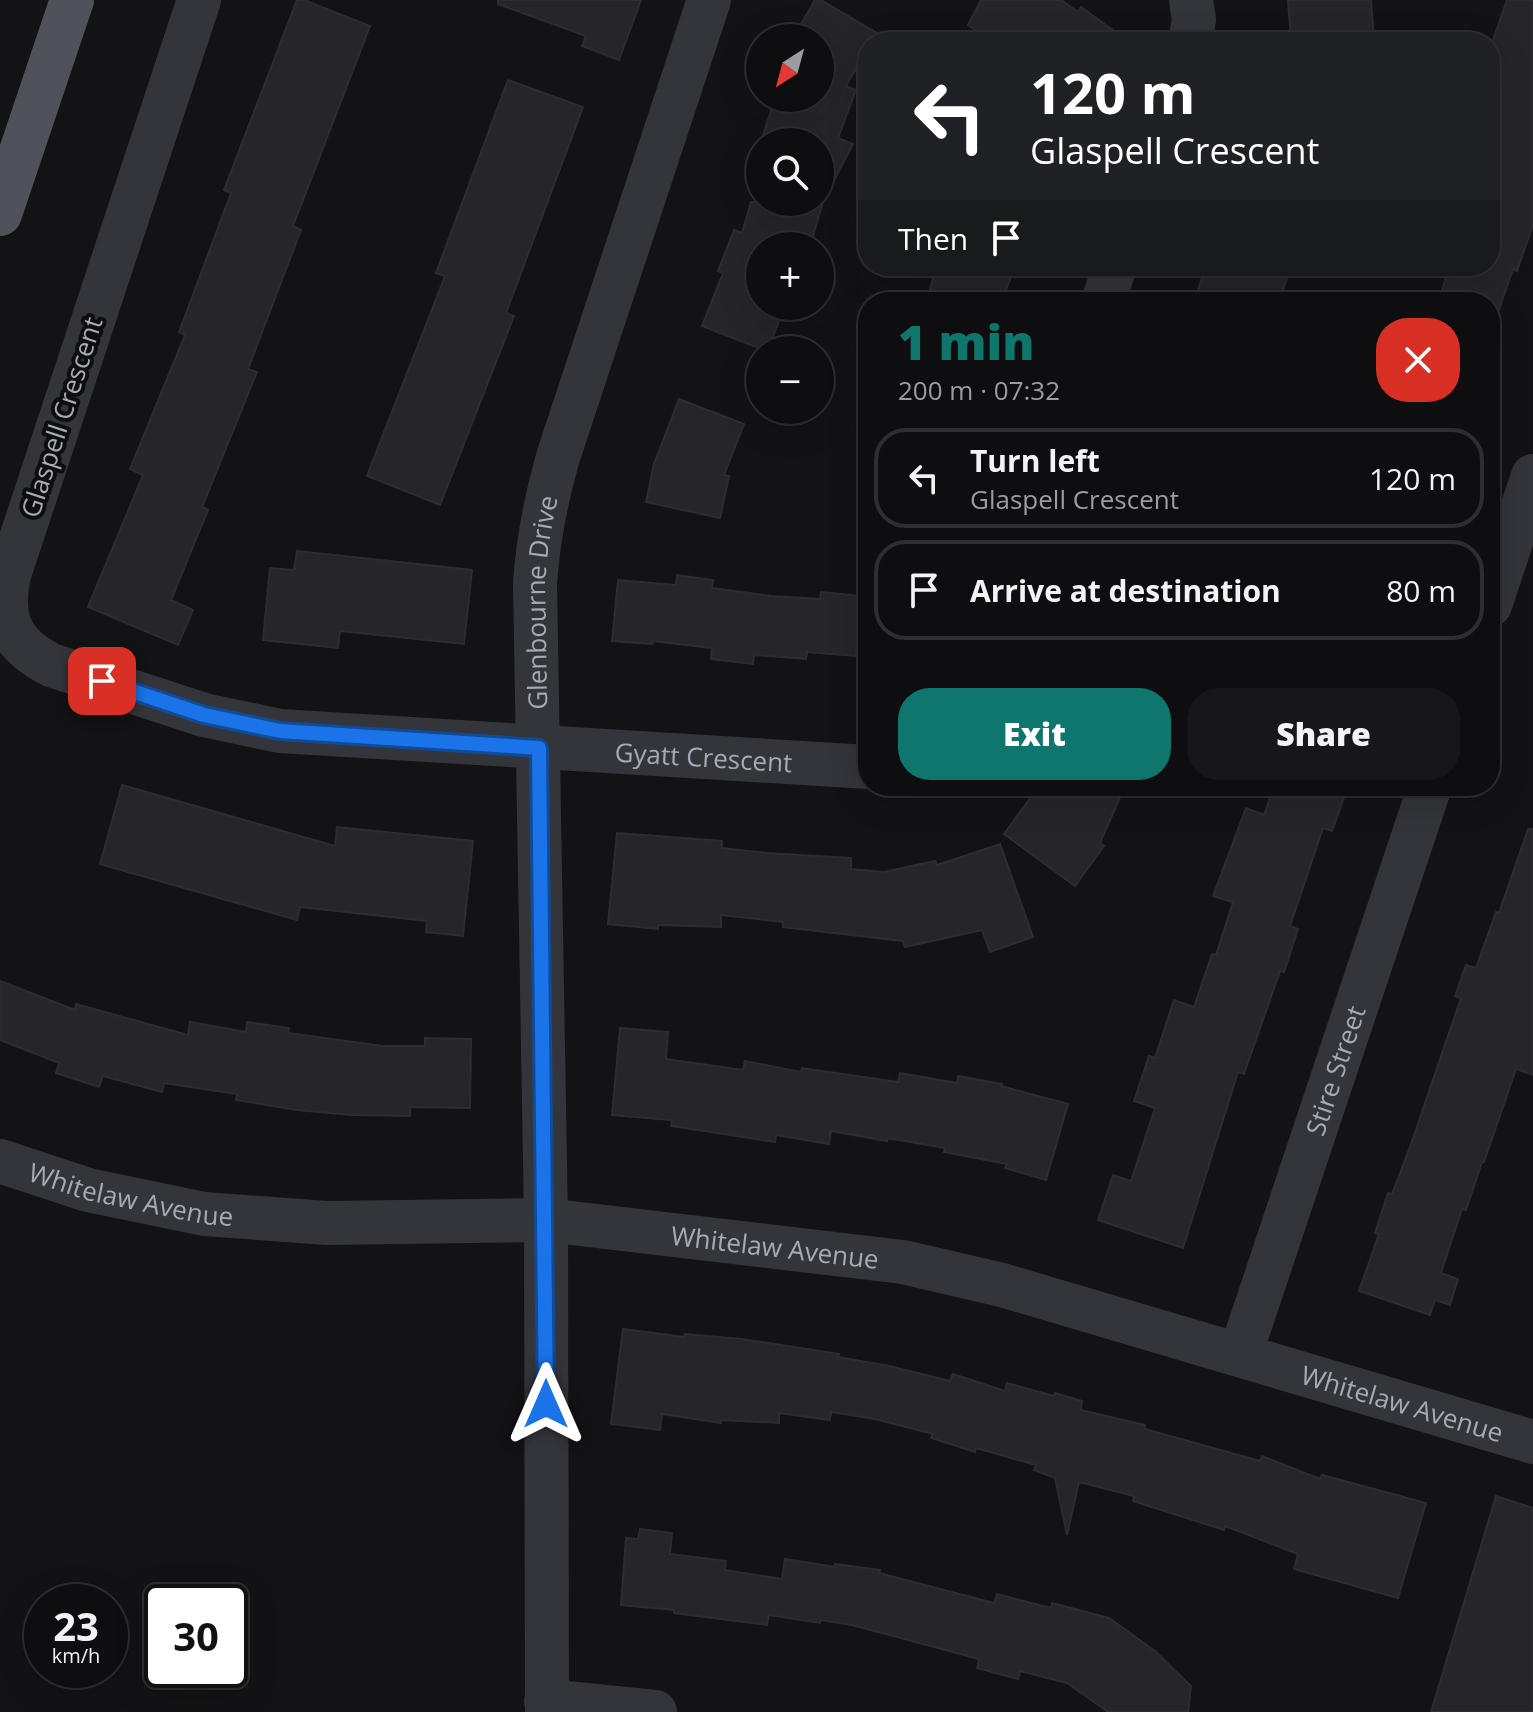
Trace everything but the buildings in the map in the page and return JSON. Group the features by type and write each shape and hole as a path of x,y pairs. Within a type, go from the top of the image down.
{"main road":[{"path":"0,214 72,0"}],"street":[{"name":"Glaspell Crescent","path":"199,0 9,575 5,611 10,629 22,646 51,665 242,725 340,737 539,748"},
{"name":"Glenbourne Drive","path":"546,1706 546,1220 535,583 537,553 549,490 709,0"},
{"path":"1191,0 1194,20 1192,32"},
{"path":"1500,575 1533,476"},
{"name":"Gyatt Crescent","path":"539,748 858,766"},
{"name":"Stire Street","path":"1240,1355 1427,796"},
{"name":"Whitelaw Avenue","path":"0,1161 88,1190 204,1214 327,1223 546,1220 903,1262 1002,1285 1533,1442"},
{"path":"546,1706 655,1712"}],"route":[{"path":"102,681 204,715 280,731 539,748 546,1404"}]}
